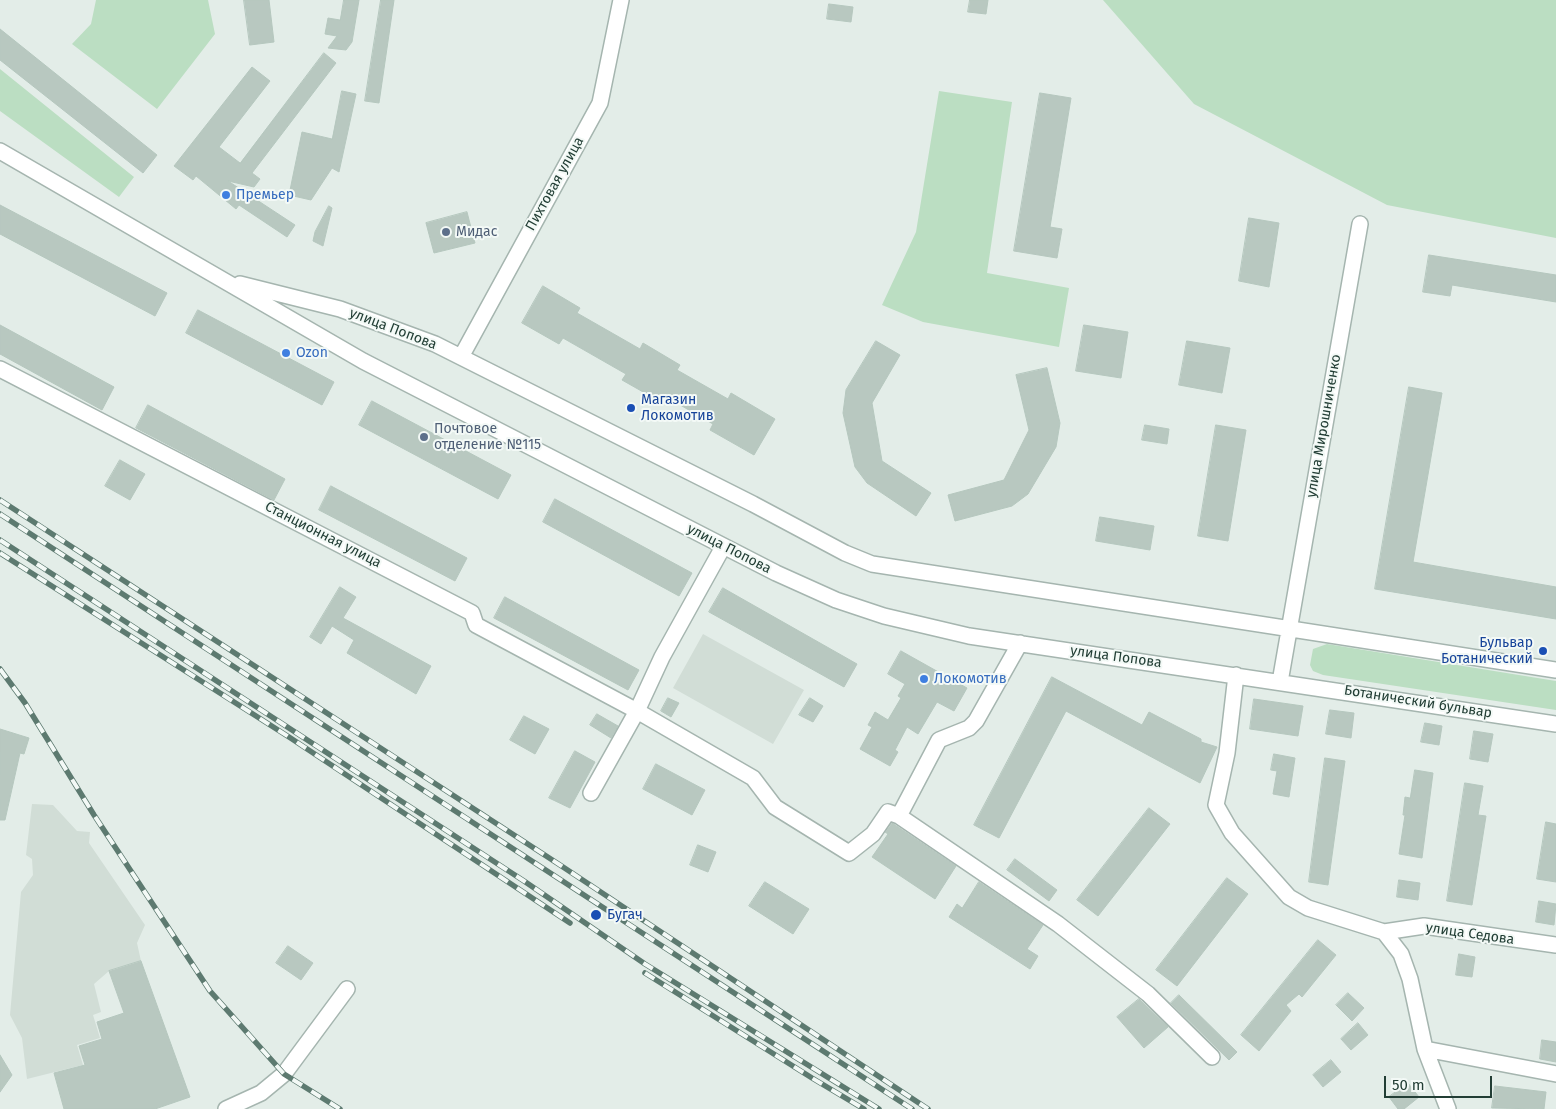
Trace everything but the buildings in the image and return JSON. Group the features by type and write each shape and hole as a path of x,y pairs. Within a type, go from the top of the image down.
{"street":[{"name":"Пихтовая улица","path":"462,357 600,103 622,0"},
{"name":"улица Попова","path":"0,151 363,362 723,546 820,593 884,616 969,636 1280,682"},
{"name":"улица Мирошниченко","path":"1280,682 1360,224"},
{"name":"улица Попова","path":"225,281 340,309 435,344 753,504 845,553 872,564 1289,628"},
{"name":"Станционная улица","path":"0,369 472,612 476,625 637,711 752,778 775,807 849,853 873,834 888,812 900,816"},
{"path":"591,793 637,711 662,657 723,546"},
{"path":"1289,628 1556,670"},
{"path":"1020,644 976,721 969,728 939,740 900,816 1058,924 1148,994 1212,1057"},
{"path":"1236,675 1227,754 1216,805 1232,833 1289,897 1308,908 1384,932 1400,954 1410,979 1425,1049 1448,1109"},
{"name":"Ботанический бульвар","path":"1280,682 1556,724"},
{"name":"улица Седова","path":"1384,932 1424,926 1556,946"},
{"path":"226,1109 261,1093 284,1074 347,989"},
{"path":"1425,1049 1556,1074"}],"shaded area":[{"path":"703,634 804,690 773,744 673,688"},
{"path":"32,804 53,805 77,831 90,832 89,843 145,925 137,943 141,961 109,971 94,984 101,1012 93,1015 100,1038 77,1045 83,1065 27,1079 22,1038 10,1015 21,892 33,875 32,859 26,855"}],"green space":[{"path":"96,0 208,0 215,34 157,109 72,44 91,24"},
{"path":"1103,0 1556,0 1556,238 1387,205 1194,104"},
{"path":"0,69 134,177 119,197 0,111"},
{"path":"939,91 1012,102 987,273 1069,288 1059,347 923,322 882,305 916,232"},
{"path":"1327,644 1556,681 1556,710 1323,675 1313,671 1310,665 1313,649"}],"railway":[{"path":"0,500 560,865 928,1109"},
{"path":"0,514 912,1109"},
{"path":"0,540 524,881 645,964 879,1109"},
{"path":"0,553 289,737 570,923"},
{"path":"0,669 25,703 94,815 210,991 284,1074 340,1109"},
{"path":"645,973 864,1109"}],"place":[{"name":"Премьер","path":"226,195"},
{"name":"Мидас","path":"446,232"},
{"name":"Ozon","path":"286,353"},
{"name":"Магазин Локомотив","path":"631,408"},
{"name":"Почтовое отделение №115","path":"424,437"},
{"name":"Бульвар Ботанический","path":"1543,651"},
{"name":"Локомотив","path":"924,679"},
{"name":"Бугач","path":"596,915"}]}
